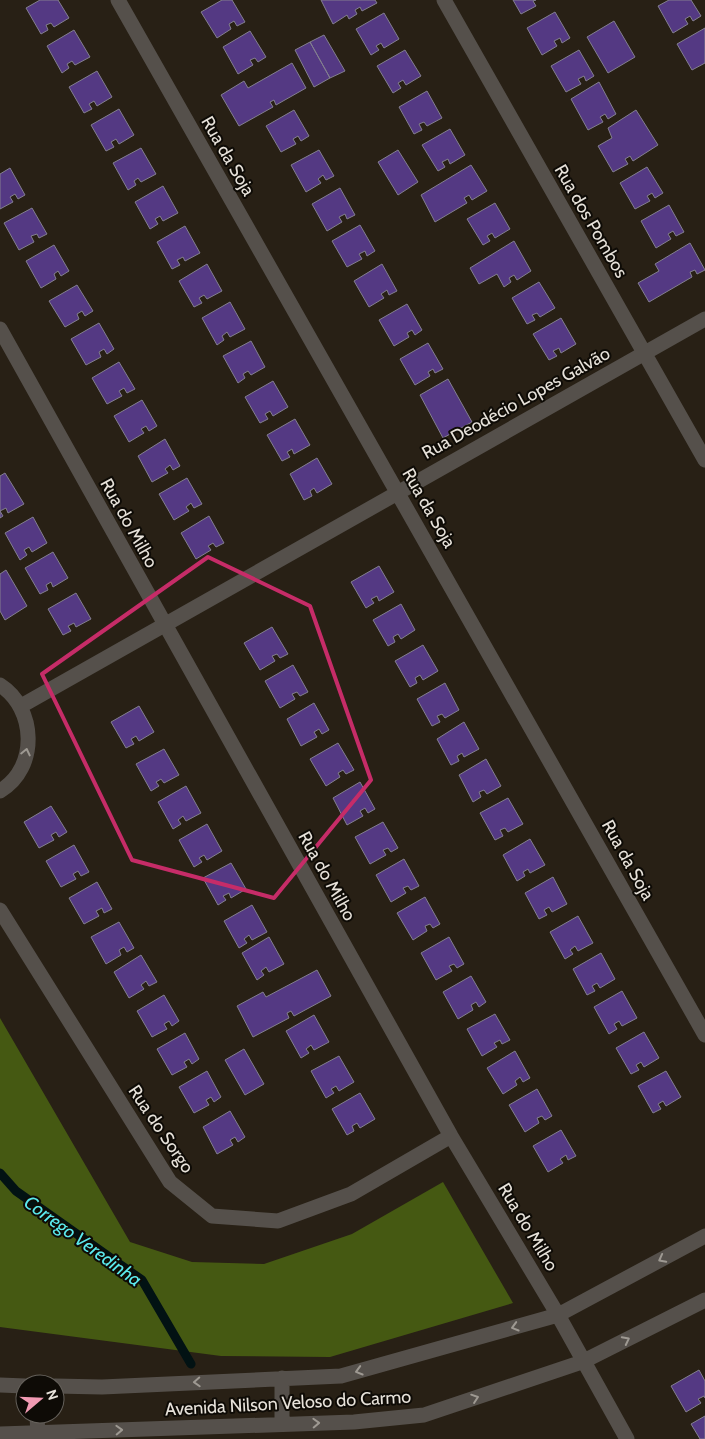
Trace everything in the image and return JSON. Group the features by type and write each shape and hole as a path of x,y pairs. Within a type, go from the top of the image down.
{"street":[{"name":"Rua da Soja","path":"118,0 705,1035"},
{"name":"Rua dos Pombos","path":"444,0 705,460"},
{"name":"Rua Deodécio Lopes Galvão","path":"20,706 705,319"},
{"name":"Rua do Milho","path":"0,329 451,1136 558,1315 582,1362 627,1439"},
{"path":"0,685 8,690 20,706 28,727 28,749 21,770 0,791"},
{"name":"Rua do Sorgo","path":"0,910 170,1182 212,1216 278,1221 351,1194 451,1136"},
{"name":"Avenida Nilson Veloso do Carmo","path":"65,1386 102,1387 341,1376 558,1315 705,1236"},
{"name":"Avenida Nilson Veloso do Carmo","path":"0,1434 38,1436 354,1422 424,1415 582,1362 705,1300"},
{"path":"282,1378 282,1424"},
{"path":"0,1386 15,1386"}],"highlighted area":[{"path":"208,557 310,606 371,780 274,898 132,860 42,674"}],"green space":[{"path":"0,1018 130,1242 192,1262 264,1264 352,1234 443,1182 513,1303 330,1357 221,1356 0,1327"}],"building":[{"path":"40,0 58,0 69,18 54,27 51,23 46,25 48,30 41,34 26,8"},
{"path":"222,0 232,0 245,22 237,26 234,21 229,24 231,29 217,38 201,12"},
{"path":"321,0 375,0 377,3 362,11 360,7 355,10 357,14 349,19 347,15 333,24"},
{"path":"513,0 536,0 533,1 536,6 521,14"},
{"path":"669,0 691,0 701,16 693,21 690,16 685,19 688,24 673,33 658,6"},
{"path":"555,12 570,38 562,43 560,38 554,41 557,46 542,55 527,28"},
{"path":"384,13 399,39 384,48 381,43 376,46 379,50 371,55 356,29"},
{"path":"614,21 635,57 608,73 587,37"},
{"path":"705,28 705,63 692,70 677,44"},
{"path":"74,30 90,57 75,65 72,61 67,64 69,68 62,73 47,46"},
{"path":"250,31 266,57 258,62 255,58 250,60 253,65 238,74 223,47"},
{"path":"324,35 345,71 330,78 310,42"},
{"path":"310,42 330,78 314,87 295,50"},
{"path":"405,50 421,76 406,85 403,80 398,83 401,88 393,93 377,66"},
{"path":"579,50 594,76 586,81 584,76 578,79 581,84 566,92 551,66"},
{"path":"292,63 306,88 276,105 274,100 270,102 273,107 239,126 221,95 244,81 248,88"},
{"path":"97,71 112,97 97,106 94,101 89,104 92,109 84,113 69,87"},
{"path":"599,82 616,114 608,119 605,114 600,117 603,122 588,130 571,99"},
{"path":"427,91 442,118 427,126 424,122 419,124 422,130 414,134 399,107"},
{"path":"119,109 134,135 119,144 116,139 111,142 114,147 106,151 91,125"},
{"path":"294,110 309,136 301,141 298,136 293,139 296,144 281,152 266,126"},
{"path":"636,110 658,145 633,161 630,156 625,159 628,164 613,172 598,146 612,138 608,128"},
{"path":"450,129 465,155 450,164 448,159 442,162 445,167 438,171 422,145"},
{"path":"141,148 156,174 141,182 138,178 134,181 136,185 128,190 113,163"},
{"path":"319,150 334,176 326,180 323,175 318,179 321,183 306,192 291,165"},
{"path":"398,150 418,182 398,195 378,162"},
{"path":"471,165 487,191 472,200 469,195 464,198 467,203 435,222 421,195"},
{"path":"647,167 663,193 655,198 652,193 647,196 650,201 635,209 620,183"},
{"path":"10,168 25,195 18,199 15,194 10,197 13,202 0,209 0,174"},
{"path":"163,186 178,213 163,221 160,216 155,219 158,224 150,229 135,202"},
{"path":"340,188 355,215 347,219 345,214 339,217 342,222 327,231 312,204"},
{"path":"495,203 510,229 495,238 492,233 487,236 490,241 483,245 467,219"},
{"path":"669,205 684,232 676,236 673,231 668,234 671,239 656,248 641,221"},
{"path":"32,208 47,234 39,238 37,234 31,236 34,242 19,250 4,223"},
{"path":"360,225 375,251 367,256 365,251 359,254 362,259 347,267 332,241"},
{"path":"185,226 200,253 185,261 183,257 177,260 180,265 172,269 157,242"},
{"path":"514,241 531,271 517,280 514,275 509,278 511,282 504,287 497,274 479,284 470,268"},
{"path":"690,243 705,270 697,274 695,270 690,272 692,277 649,302 638,283 659,271 655,264"},
{"path":"54,245 69,271 61,276 58,271 54,274 56,279 41,288 26,261"},
{"path":"207,264 222,291 207,299 204,295 199,298 202,303 194,307 179,281"},
{"path":"382,264 397,291 389,295 387,290 381,294 384,298 369,307 354,281"},
{"path":"539,282 555,308 540,317 537,313 532,315 535,320 527,324 512,298"},
{"path":"77,285 93,311 85,316 82,311 77,314 79,319 65,327 49,301"},
{"path":"230,302 245,329 230,337 227,332 222,336 224,340 217,345 202,318"},
{"path":"407,304 422,330 415,335 412,330 407,333 409,337 394,346 379,320"},
{"path":"561,318 576,344 561,353 559,348 553,351 557,356 549,360 533,334"},
{"path":"99,323 114,349 107,354 104,349 99,352 101,357 86,365 71,339"},
{"path":"251,341 265,367 251,375 248,371 243,374 245,378 238,383 223,356"},
{"path":"428,343 443,369 435,373 433,369 428,372 430,376 415,385 400,359"},
{"path":"119,362 135,389 127,393 124,388 119,391 122,396 107,404 92,378"},
{"path":"448,379 472,422 443,438 420,395"},
{"path":"273,381 288,407 273,416 270,411 265,414 268,419 260,423 245,397"},
{"path":"142,400 157,426 149,431 146,426 141,429 144,433 129,442 114,416"},
{"path":"295,419 310,445 294,454 292,449 287,452 290,457 282,461 267,435"},
{"path":"165,439 180,466 173,470 170,465 165,469 168,473 152,482 138,456"},
{"path":"317,458 332,484 317,493 314,488 310,491 312,496 304,500 290,474"},
{"path":"5,473 24,504 8,513 6,508 0,511 0,476"},
{"path":"187,478 202,504 194,508 191,503 186,507 189,511 174,520 159,494"},
{"path":"209,516 224,543 216,547 213,543 208,546 211,550 196,559 181,533"},
{"path":"33,517 47,543 32,552 29,547 24,550 27,555 20,560 5,533"},
{"path":"53,552 68,578 53,587 51,582 46,585 48,590 40,594 25,568"},
{"path":"379,566 394,592 379,601 377,596 371,599 374,603 366,608 351,582"},
{"path":"6,570 27,606 5,620 0,611 0,574"},
{"path":"76,593 91,619 76,627 74,623 68,626 71,631 63,635 48,609"},
{"path":"401,604 415,630 401,639 398,634 393,637 395,642 388,646 373,620"},
{"path":"272,627 288,654 280,658 277,654 272,656 275,661 260,670 244,643"},
{"path":"423,645 438,671 423,680 420,675 415,678 417,683 410,687 395,661"},
{"path":"293,665 308,692 300,696 297,692 292,694 295,699 280,708 265,681"},
{"path":"445,683 459,710 445,718 442,714 437,716 440,722 432,726 417,699"},
{"path":"314,703 329,730 322,734 319,729 314,732 317,737 301,746 287,719"},
{"path":"139,706 154,732 139,741 136,736 131,739 134,744 126,748 111,722"},
{"path":"464,722 479,749 464,757 462,753 457,756 459,761 451,765 437,739"},
{"path":"338,743 354,770 346,774 343,770 338,773 340,777 326,786 310,759"},
{"path":"164,749 179,775 164,783 161,779 156,782 159,786 151,791 136,764"},
{"path":"486,759 501,786 487,794 484,790 479,792 481,797 473,802 459,775"},
{"path":"360,782 375,809 368,813 365,808 360,811 363,816 347,825 333,798"},
{"path":"186,786 201,813 186,821 183,816 178,820 181,824 173,829 158,802"},
{"path":"508,798 523,824 508,832 505,828 500,830 503,836 495,840 480,813"},
{"path":"51,806 67,832 59,837 56,832 51,835 54,840 39,848 24,822"},
{"path":"383,822 398,848 391,852 388,848 383,850 386,855 370,864 355,837"},
{"path":"207,824 222,851 207,860 204,855 199,858 202,862 194,867 179,840"},
{"path":"530,839 545,865 530,873 528,869 523,872 525,876 517,881 503,855"},
{"path":"74,845 89,872 81,876 78,871 73,874 76,879 61,887 46,861"},
{"path":"404,859 419,886 411,890 408,886 403,888 406,893 391,902 376,875"},
{"path":"231,863 246,889 231,898 229,893 223,896 226,900 218,905 203,878"},
{"path":"553,877 567,904 552,912 549,907 544,910 547,915 539,919 525,893"},
{"path":"97,882 112,909 104,913 102,908 96,911 99,916 84,924 69,898"},
{"path":"425,897 440,924 433,928 430,924 425,926 427,931 413,940 397,913"},
{"path":"252,905 267,932 252,940 249,935 244,939 247,943 239,948 224,921"},
{"path":"578,916 593,943 578,951 575,946 570,950 573,954 565,959 550,932"},
{"path":"119,922 134,948 127,952 124,947 119,950 121,955 106,964 91,937"},
{"path":"269,937 284,964 269,972 266,967 261,971 264,975 257,980 242,953"},
{"path":"449,937 464,964 457,968 454,964 449,966 452,971 436,980 421,953"},
{"path":"601,953 615,979 600,988 597,983 592,986 595,991 587,995 573,969"},
{"path":"141,955 157,982 149,986 146,981 141,985 144,989 129,998 114,972"},
{"path":"317,970 331,996 294,1016 291,1011 287,1013 289,1018 253,1037 237,1006 263,992 266,997"},
{"path":"471,976 486,1002 479,1007 476,1002 471,1005 473,1010 458,1019 443,992"},
{"path":"622,991 637,1018 622,1026 619,1021 614,1024 617,1029 609,1034 594,1007"},
{"path":"164,995 179,1021 172,1026 169,1021 164,1024 167,1029 152,1037 137,1011"},
{"path":"495,1014 510,1040 502,1044 500,1040 494,1043 497,1047 482,1056 467,1029"},
{"path":"314,1015 329,1042 314,1050 311,1045 306,1049 309,1053 301,1058 286,1031"},
{"path":"644,1032 659,1058 644,1067 641,1062 636,1065 639,1070 631,1074 616,1048"},
{"path":"185,1033 199,1059 192,1064 189,1059 184,1062 187,1067 172,1075 157,1049"},
{"path":"244,1049 264,1084 245,1095 225,1060"},
{"path":"515,1051 530,1078 523,1082 520,1077 515,1081 517,1085 503,1094 487,1068"},
{"path":"339,1056 354,1082 339,1091 336,1086 331,1089 334,1093 326,1098 311,1071"},
{"path":"207,1071 221,1097 214,1102 211,1097 206,1100 209,1105 194,1113 179,1087"},
{"path":"666,1071 681,1097 666,1106 663,1101 658,1104 661,1109 653,1113 638,1086"},
{"path":"537,1089 552,1116 545,1120 542,1116 537,1118 539,1123 525,1132 509,1105"},
{"path":"360,1093 375,1119 360,1128 357,1123 352,1126 354,1131 347,1135 332,1109"},
{"path":"230,1111 245,1137 238,1142 235,1137 230,1140 233,1145 217,1154 203,1127"},
{"path":"561,1130 576,1156 568,1160 566,1155 560,1159 563,1163 548,1172 533,1146"},
{"path":"699,1370 705,1381 705,1398 704,1396 698,1399 701,1403 686,1412 671,1386"},
{"path":"705,1416 705,1439 700,1439 691,1424"}],"waterway":[{"name":"Corrego Veredinha","path":"0,1173 16,1191 142,1280 191,1364"}]}
